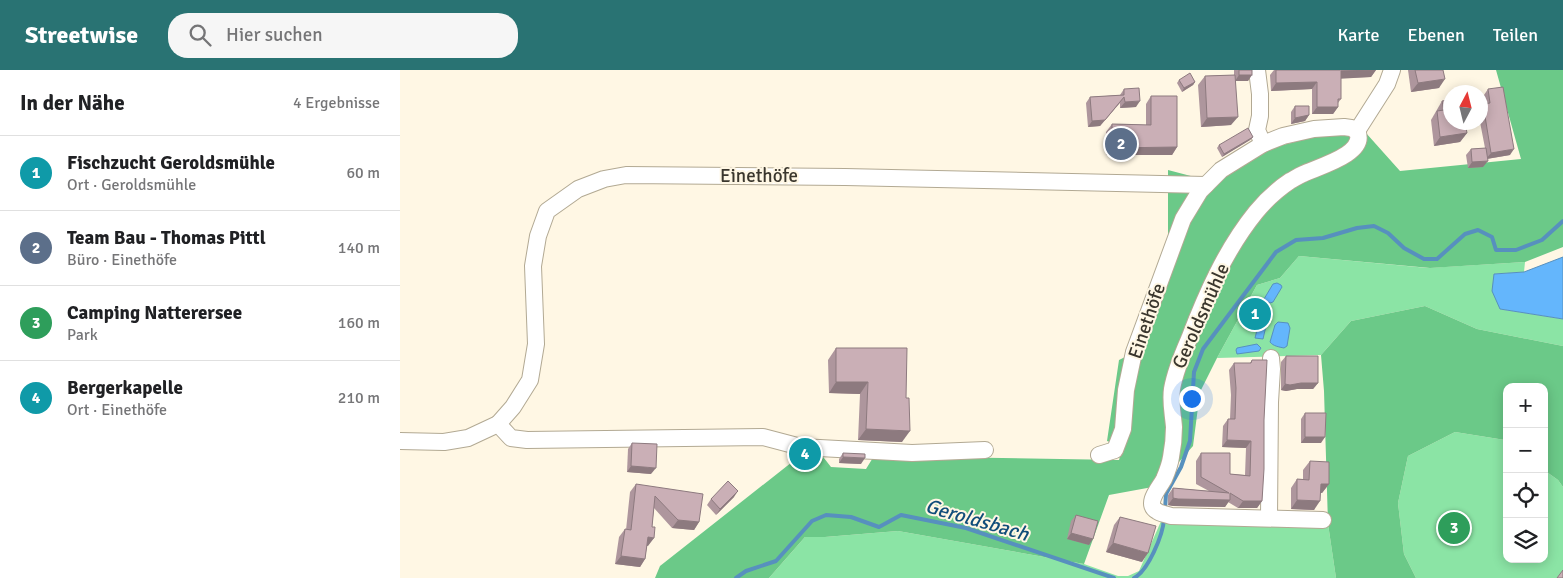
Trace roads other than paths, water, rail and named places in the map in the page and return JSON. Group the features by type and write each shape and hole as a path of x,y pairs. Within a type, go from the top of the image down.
{"street":[{"path":"1258,70 1260,116 1257,130 1263,144"},
{"path":"1357,131 1387,84 1392,70"},
{"name":"Einethöfe","path":"1099,455 1115,450 1123,429 1126,390 1134,352 1182,219 1200,191 1221,170 1263,144 1284,136 1314,129 1344,127 1357,131"},
{"name":"Geroldsmühle","path":"1323,520 1163,513 1152,506 1152,499 1164,479 1174,443 1171,392 1174,377 1214,278 1233,245 1256,212 1287,183 1353,150 1358,142 1359,136 1357,131"},
{"name":"Einethöfe","path":"400,441 444,442 468,438 498,424 512,408 530,380 536,344 533,266 538,236 546,211 578,189 604,179 626,175 835,176 1206,185"},
{"path":"1269,518 1271,358"},
{"path":"498,424 511,438 527,440 762,437 801,447 912,452 985,450"}],"water":[{"path":"1563,257 1563,319 1500,309 1492,291 1494,274 1524,272"},
{"path":"1277,283 1282,287 1273,302 1265,301 1264,299 1273,284"},
{"path":"1262,310 1269,313 1263,339 1255,338"},
{"path":"1278,322 1288,323 1290,328 1287,346 1284,348 1270,342 1275,325"},
{"path":"1257,344 1261,348 1259,351 1237,354 1237,348"}],"waterway":[{"name":"Geroldsbach","path":"1165,510 1166,494 1181,467 1190,441 1194,372 1203,349 1276,252 1296,240 1323,238 1357,228 1374,226 1388,233 1404,248 1424,259 1437,259 1465,234 1478,230 1492,237 1496,250 1516,250 1542,240 1563,221"},
{"name":"Geroldsbach","path":"736,578 746,571 776,561 812,521 826,515 851,517 879,527 901,515 966,528 1114,578"},
{"name":"Geroldsbach","path":"1134,578 1144,568 1154,552 1164,519"}],"place":[{"name":"Team Bau - Thomas Pittl","path":"1121,144"},
{"name":"Fischzucht Geroldsmühle","path":"1255,314"},
{"name":"Bergerkapelle","path":"805,454"},
{"name":"Camping Natterersee","path":"1454,528"}]}
